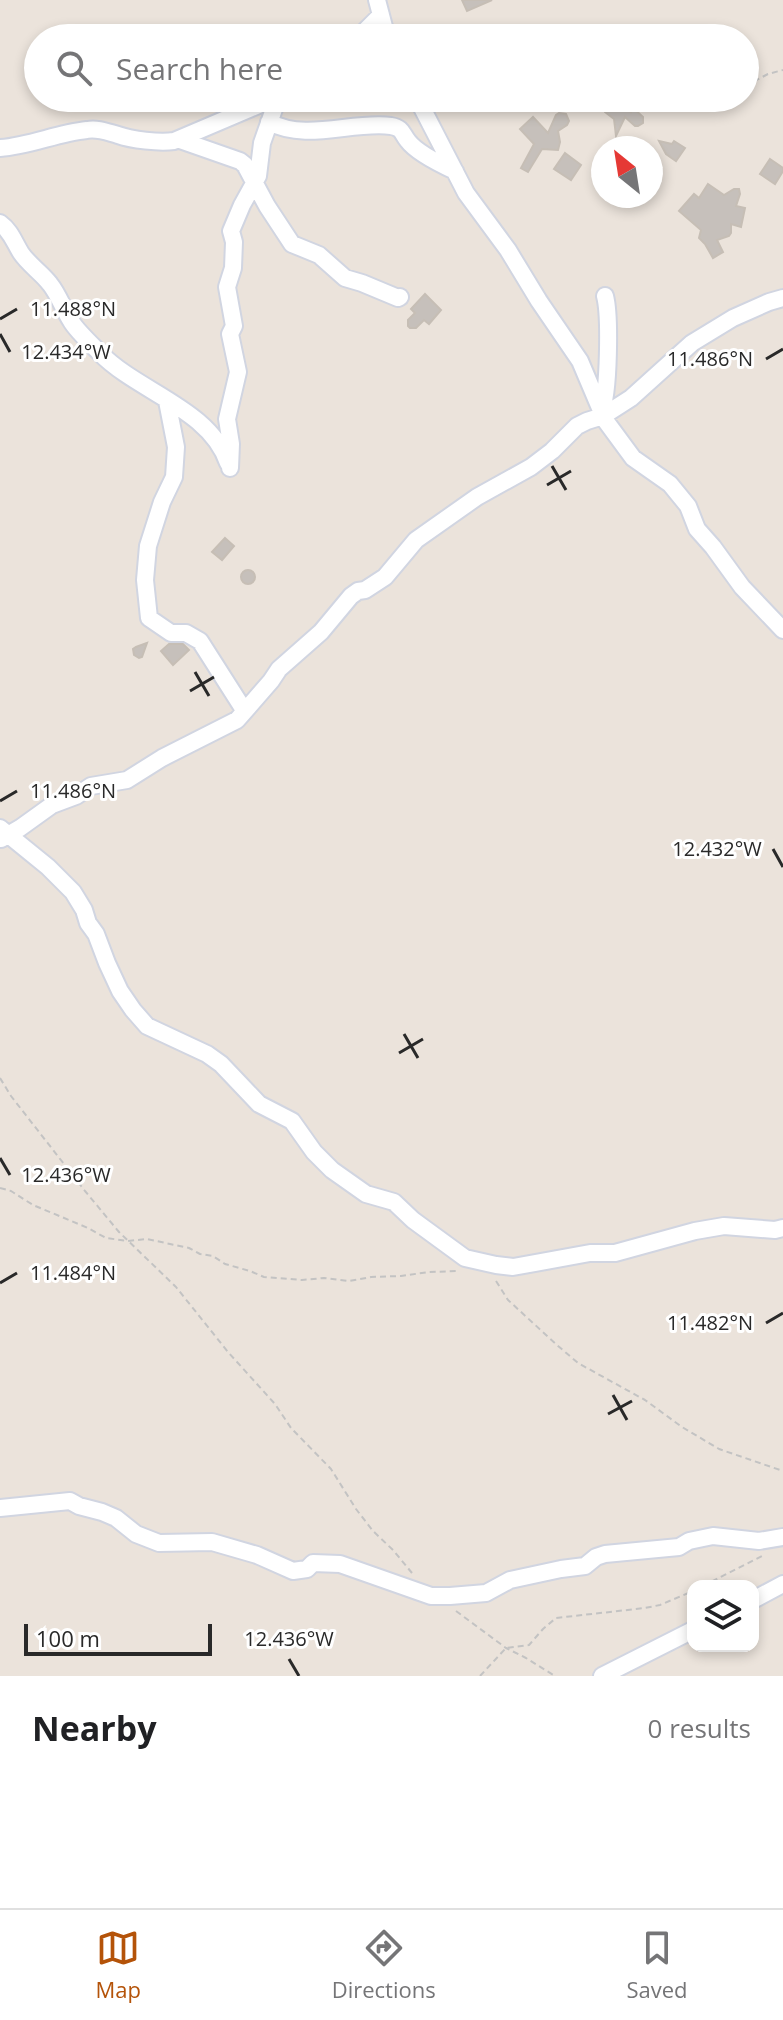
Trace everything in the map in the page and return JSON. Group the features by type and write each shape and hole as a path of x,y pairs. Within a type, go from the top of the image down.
{"street":[{"path":"180,140 242,112"},
{"path":"0,223 36,271 49,282 70,321 100,353 147,389 202,423 220,446 230,468 231,444 227,419 238,372 230,334 234,326 227,287 233,268 234,242 231,231 258,176 262,143 273,112"},
{"path":"424,112 466,193 508,250 580,361 602,413 633,458 670,484 688,506 697,529 742,587 783,630"},
{"path":"269,122 296,131 393,126 402,130 408,142 455,171"},
{"path":"0,148 30,144 87,129 108,131 129,138 164,142 180,140 240,161 292,244 319,255 345,278 400,297"},
{"path":"602,413 607,379 605,296"},
{"path":"783,298 733,318 692,343 643,388 577,426 531,467 477,497 416,540 385,577 351,596 321,632 279,669 237,720 162,758 127,780 91,786 3,834 48,867 73,892 96,934 120,991 147,1026 207,1054 221,1064 259,1104 292,1121 314,1152 332,1170 366,1194 394,1202 425,1231 465,1258 513,1267 590,1253 615,1253 724,1226 783,1228"},
{"path":"167,401 176,447 174,477 162,502 148,546 145,580 149,618 171,633 186,633 200,641 244,710"},
{"path":"0,1508 70,1501 116,1518 136,1534 159,1543 212,1542 257,1555 293,1571 307,1569 313,1563 340,1564 431,1596 486,1593 510,1580 585,1566 596,1557 679,1547 689,1541 713,1536 759,1541 783,1537"},
{"path":"759,1597 783,1584"},
{"path":"602,1676 687,1633"}],"path":[{"path":"759,79 783,70"},
{"path":"0,1078 85,1191 128,1241 176,1287 275,1404 291,1428 331,1469 373,1531 415,1576"},
{"path":"0,1188 106,1238 128,1241 147,1239 189,1248 264,1277 349,1281 465,1271"},
{"path":"491,1273 508,1300 578,1363 645,1400 719,1449 783,1471"},
{"path":"715,1580 767,1554"},
{"path":"480,1676 506,1648 529,1645 556,1618 645,1608 687,1594"},
{"path":"440,1596 506,1648 555,1676"}],"building":[{"path":"462,0 492,0 467,11"},
{"path":"605,112 638,112 643,117 643,123 635,126 625,117 616,136 614,119"},
{"path":"559,113 566,114 569,121 558,131 558,150 542,149 528,172 521,168 534,144 520,129 533,117 548,133"},
{"path":"674,141 685,148 676,161 666,154 663,142 672,144"},
{"path":"565,153 581,165 571,180 554,169"},
{"path":"770,159 783,168 775,184 760,174"},
{"path":"708,184 724,195 739,189 736,206 745,208 741,227 731,224 729,236 717,240 723,252 713,258 699,238 701,230 679,211 694,194 699,198"},
{"path":"425,294 441,310 429,324 424,320 416,328 410,328 408,320 415,313 411,309"},
{"path":"225,538 234,546 222,560 212,552"},
{"path":"248,570 255,577 248,584 241,577"},
{"path":"147,643 142,657 134,655 133,649"},
{"path":"169,644 183,644 189,650 173,665 161,651"}]}
